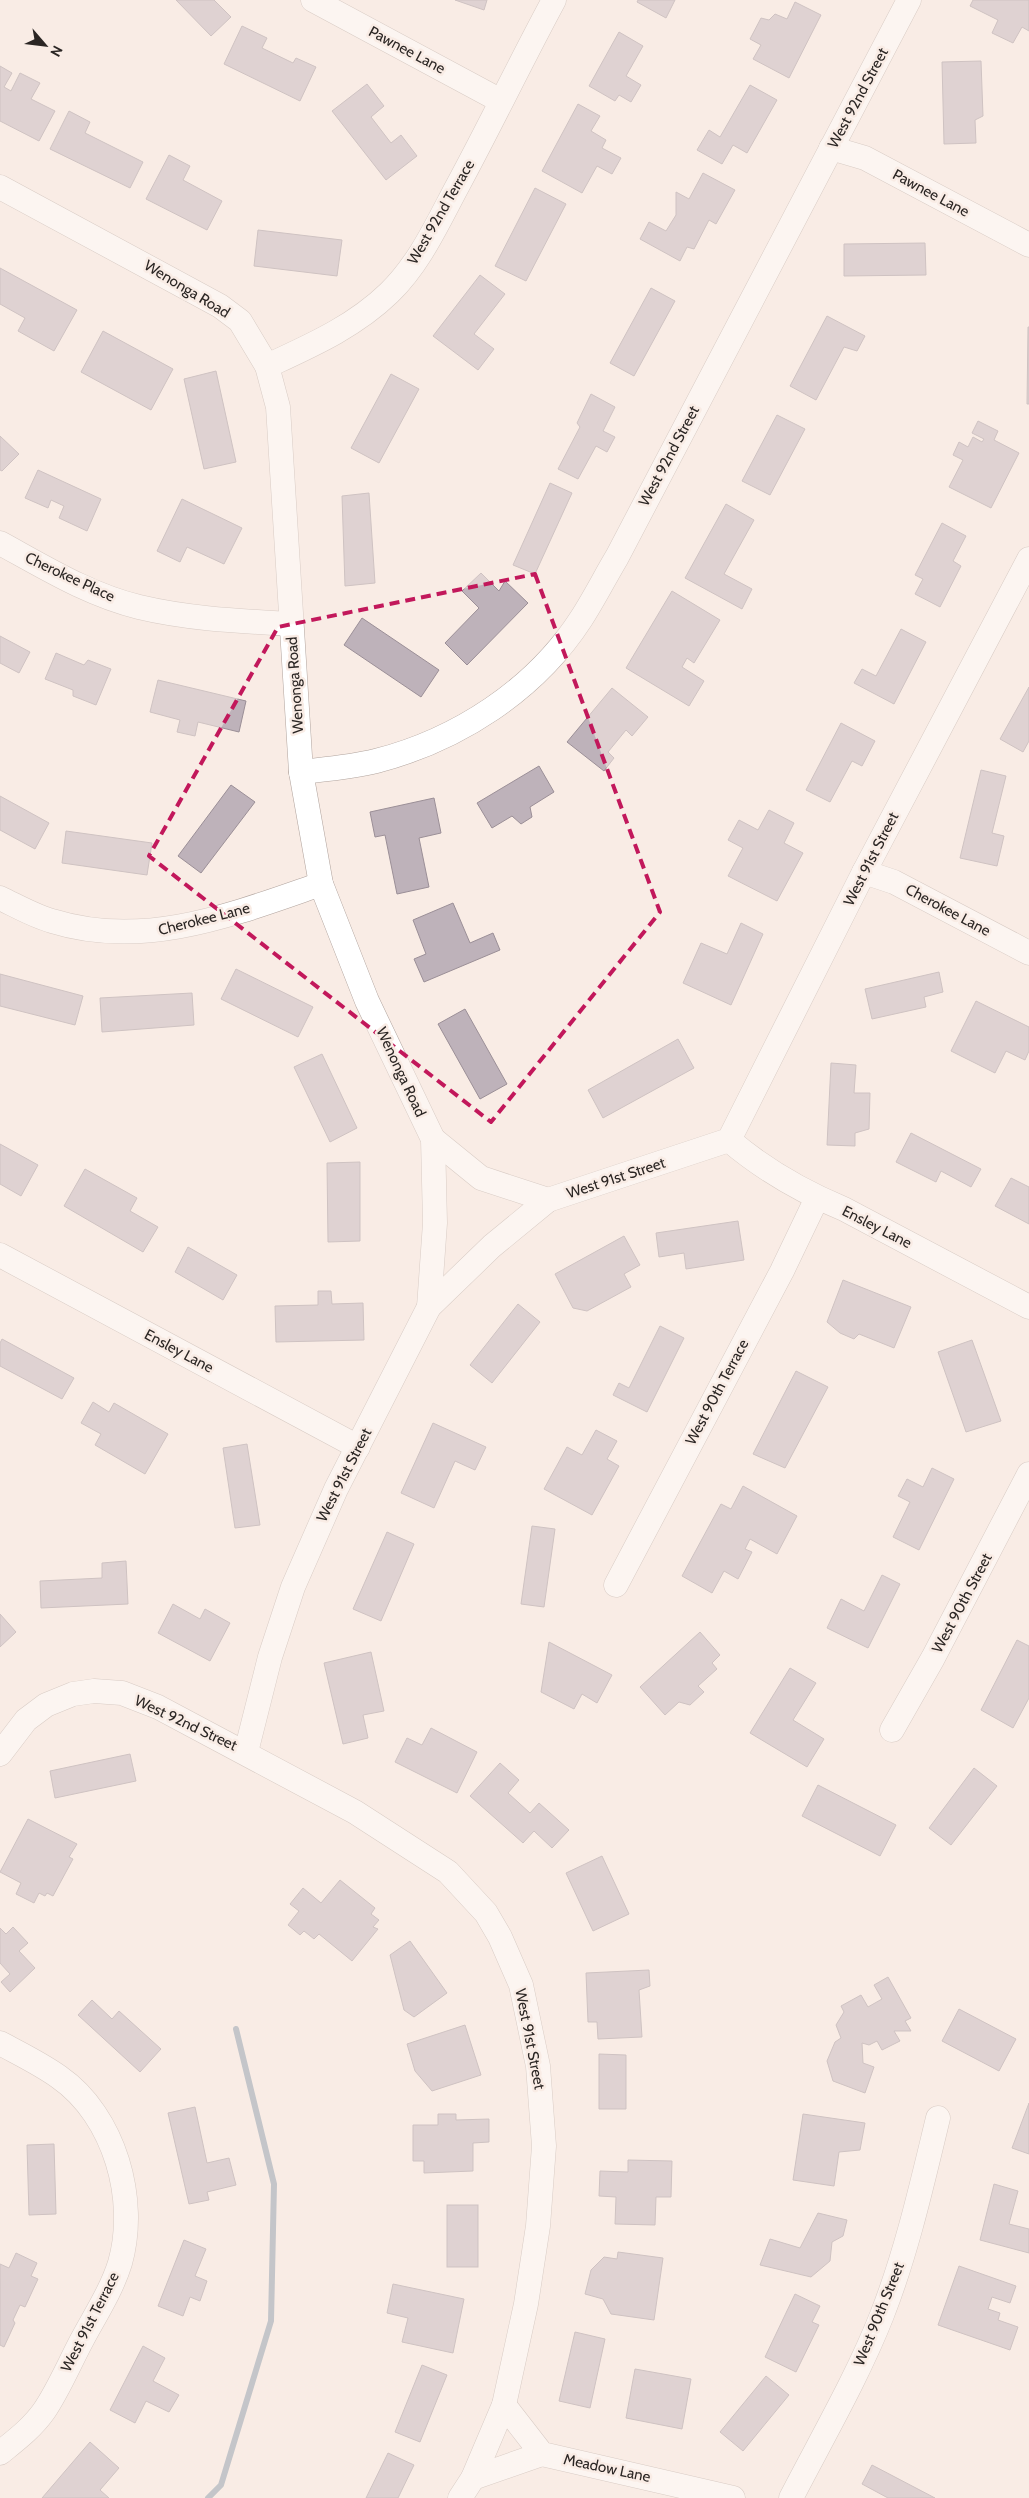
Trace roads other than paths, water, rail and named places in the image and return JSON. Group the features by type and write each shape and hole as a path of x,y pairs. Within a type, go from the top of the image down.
{"street":[{"name":"Pawnee Lane","path":"314,0 501,101"},
{"name":"West 92nd Terrace","path":"266,366 334,334 359,319 390,292 413,264 430,237 554,0"},
{"name":"West 92nd Street","path":"302,772 353,766 421,746 472,722 516,692 553,656 581,620 617,557 909,0"},
{"name":"Pawnee Lane","path":"831,148 865,158 1029,245"},
{"name":"Wenonga Road","path":"0,187 220,306 240,321 266,366 278,407 302,772 321,884 367,1001 433,1139 436,1222 430,1307"},
{"name":"Cherokee Place","path":"0,543 91,590 137,607 194,618 291,624"},
{"name":"West 91st Street","path":"460,2498 472,2478 504,2405 526,2304 538,2226 544,2146 538,2066 521,1986 500,1937 486,1913 448,1872 355,1812 246,1752 270,1657 293,1586 318,1528 430,1307 492,1246 548,1200 729,1140 864,872 1029,559"},
{"name":"Cherokee Lane","path":"864,872 894,882 1029,953"},
{"name":"Cherokee Lane","path":"0,898 50,921 76,928 112,933 148,932 184,927 230,915 321,884"},
{"path":"433,1139 481,1178 548,1200"},
{"name":"Ensley Lane","path":"729,1140 758,1164 817,1198 844,1209 1029,1307"},
{"name":"West 90th Terrace","path":"616,1585 782,1271 817,1198"},
{"name":"Ensley Lane","path":"0,1255 358,1447"},
{"name":"West 90th Street","path":"892,1730 933,1658 1029,1474"},
{"name":"West 92nd Street","path":"0,1754 26,1720 46,1705 73,1694 94,1691 122,1693 158,1707 246,1752"},
{"name":"West 91st Terrace","path":"0,2043 60,2077 89,2106 106,2132 119,2168 126,2196 126,2235 119,2264 106,2295 44,2411 23,2435 0,2453"},
{"name":"West 90th Street","path":"790,2498 863,2357 882,2315 904,2251 938,2118"},
{"path":"472,2478 542,2454 504,2405"},
{"name":"Meadow Lane","path":"542,2454 733,2498"}],"waterway":[{"path":"208,2498 221,2485 271,2321 274,2184 236,2029"}]}
